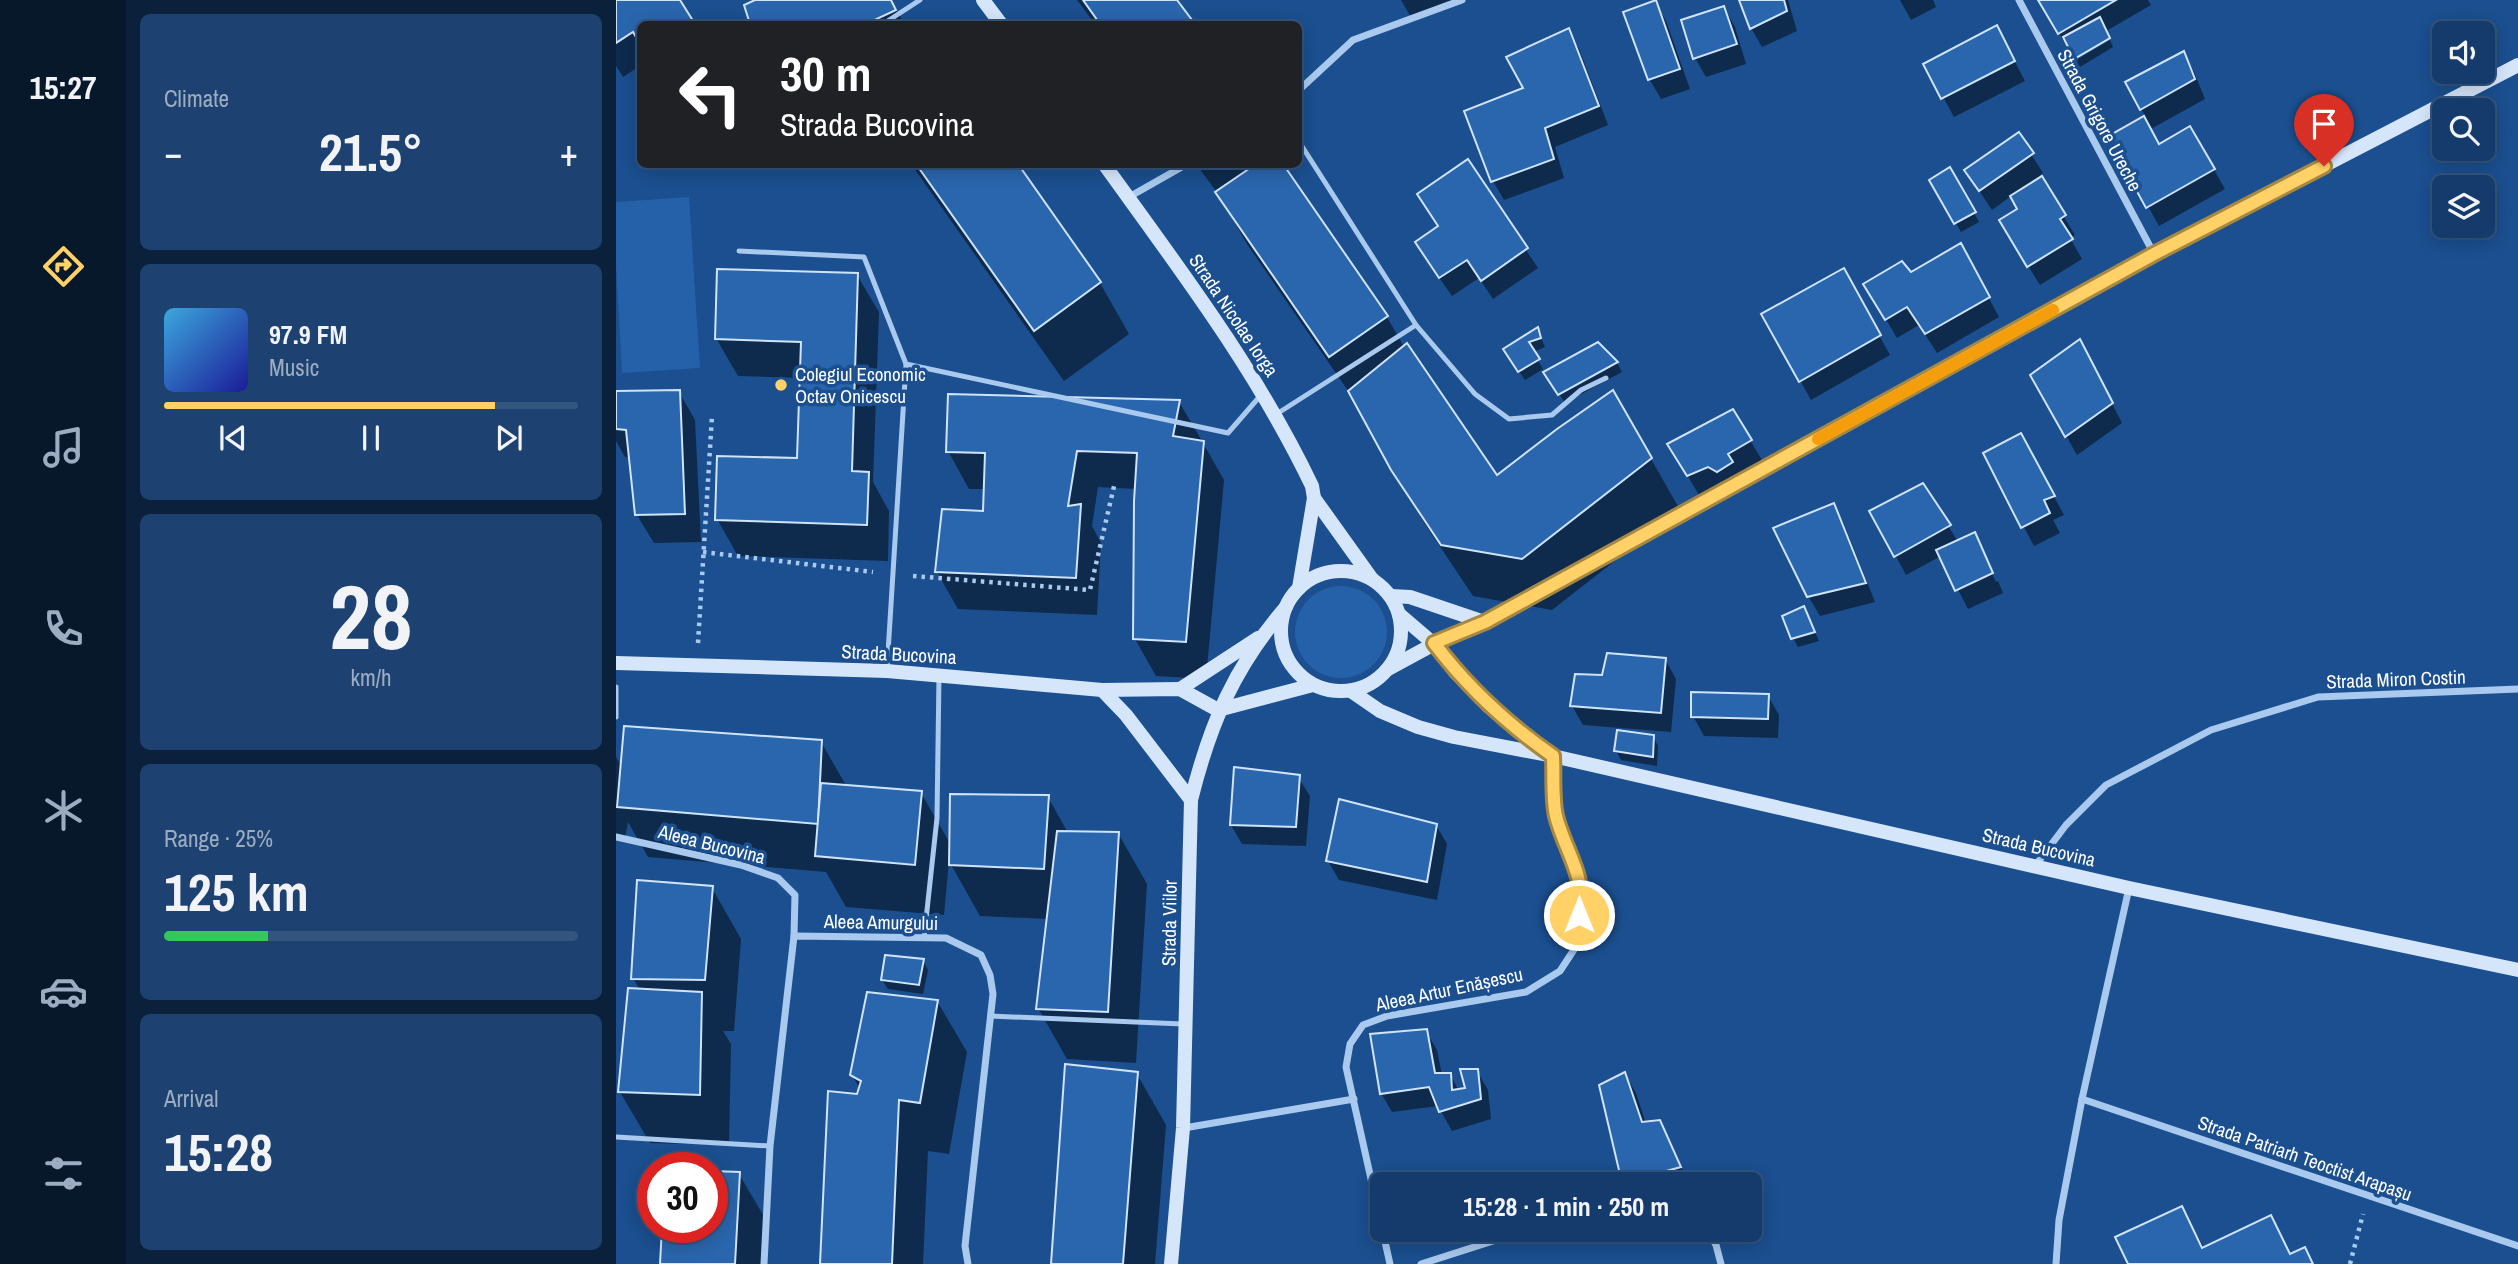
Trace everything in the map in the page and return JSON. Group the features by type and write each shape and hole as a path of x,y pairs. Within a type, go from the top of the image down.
{"main road":[{"path":"983,0 999,21"},
{"path":"1388,669 1398,652 1402,633 1399,614 1391,596 1373,579 1348,571 1335,571 1310,579 1299,588 1286,607 1281,625 1282,643 1288,660 1299,674 1313,685 1351,691 1372,683 1388,669 1434,643 1485,622 2154,254 2518,65"},
{"name":"Strada Nicolae Iorga","path":"1107,168 1202,298 1263,393 1312,486 1314,498 1373,579"},
{"path":"1299,588 1314,498"},
{"path":"1391,596 1410,597 1485,622"},
{"name":"Strada Viilor","path":"1171,1264 1183,1128 1191,800 1219,710 1260,637 1286,607"},
{"name":"Strada Bucovina","path":"1399,614 1434,643 1455,672 1488,705 1553,756"},
{"path":"1260,637 1180,688 1219,710 1313,685"},
{"name":"Strada Bucovina","path":"616,663 887,671 1102,690 1180,688"},
{"path":"1102,690 1126,715 1191,800"},
{"name":"Strada Bucovina","path":"1351,691 1380,711 1418,727 1454,737 1553,756 2129,888 2518,970"}],"street":[{"path":"1302,87 1353,40 1462,0"},
{"name":"Strada Grigore Ureche","path":"2019,0 2154,254"},
{"path":"1128,198 1180,168"},
{"name":"Strada Miron Costin","path":"2035,866 2066,825 2105,785 2211,730 2318,697 2518,689"},
{"name":"Aleea Artur Enășescu","path":"1390,1264 1346,1067 1350,1044 1363,1025 1387,1016 1526,992 1560,971 1577,945 1576,929 1582,900 1577,869 1556,815 1553,756"},
{"name":"Aleea Bucovina","path":"616,837 714,858 778,878 795,895 794,936"},
{"path":"2056,1264 2059,1220 2082,1099 2129,888"},
{"path":"764,1264 770,1146 794,936"},
{"name":"Aleea Amurgului","path":"794,936 946,939 981,956 990,975 993,994 965,1246 968,1264"},
{"path":"1183,1128 1354,1099"},
{"name":"Strada Patriarh Teoctist Arapașu","path":"2082,1099 2518,1246"},
{"path":"1421,1264 1490,1242"},
{"path":"1714,1242 1721,1264"}],"lane":[{"path":"888,21 920,0"},
{"path":"1302,146 1416,325 1475,394 1509,419 1552,415 1581,390 1606,377"},
{"path":"739,251 864,257 906,365 887,671"},
{"path":"1275,415 1416,325"},
{"path":"906,365 1228,433 1263,393"},
{"path":"924,938 937,818 939,675"},
{"path":"616,687 616,717"},
{"path":"990,1016 1186,1024"},
{"path":"616,1137 770,1146"}],"path":[{"path":"696,664 712,416"},
{"path":"703,552 894,574 1090,590 1115,482"},
{"path":"2350,1264 2368,1196"}],"shaded area":[{"path":"689,197 700,368 622,373 616,265 616,202"},
{"path":"1341,586 1358,590 1373,600 1383,615 1387,632 1383,649 1373,664 1358,674 1341,678 1324,674 1309,664 1299,649 1295,632 1299,615 1309,600 1324,590"}],"building":[{"path":"616,0 680,0 693,21 637,21 637,39 633,32 616,43"},
{"path":"755,0 891,0 896,10 872,21 749,21 744,5"},
{"path":"1083,0 1177,0 1193,21 1098,21"},
{"path":"1656,0 1680,69 1648,80 1623,12"},
{"path":"1739,0 1784,0 1787,11 1750,29"},
{"path":"2038,0 2116,0 2058,34"},
{"path":"1724,6 1737,44 1693,59 1681,20"},
{"path":"2100,17 2110,38 2074,59 2063,37"},
{"path":"1997,25 2015,61 1941,99 1923,64"},
{"path":"1569,28 1599,106 1545,128 1554,159 1491,182 1464,111 1523,88 1506,57"},
{"path":"2184,51 2195,79 2140,110 2125,82"},
{"path":"2144,116 2159,144 2190,126 2215,169 2146,208 2107,137"},
{"path":"2019,132 2034,153 1979,191 1964,170"},
{"path":"1468,159 1528,248 1481,281 1467,260 1439,278 1415,242 1438,226 1417,194"},
{"path":"1950,167 1976,212 1954,224 1929,180"},
{"path":"919,168 1021,168 1101,282 1034,331"},
{"path":"1250,168 1286,168 1388,316 1329,357 1215,192"},
{"path":"2042,176 2066,215 2060,219 2073,239 2027,267 1999,220 2017,209 2010,196"},
{"path":"1961,243 1990,297 1925,334 1907,307 1885,320 1863,284 1902,261 1911,272"},
{"path":"1844,268 1881,335 1799,382 1761,314"},
{"path":"717,269 858,273 852,471 869,472 867,525 715,520 717,456 797,458 801,342 715,339"},
{"path":"1538,327 1541,338 1529,342 1540,359 1518,372 1503,349"},
{"path":"2080,339 2113,403 2065,437 2030,375"},
{"path":"1598,342 1618,362 1558,395 1543,372"},
{"path":"1407,343 1497,475 1613,390 1652,458 1522,559 1441,545 1391,470 1348,391"},
{"path":"680,390 685,514 635,515 626,430 616,429 616,391"},
{"path":"948,394 1180,400 1173,436 1204,441 1186,642 1133,639 1137,453 1077,451 1068,506 1081,504 1076,578 935,572 942,509 983,511 985,453 946,452"},
{"path":"1733,409 1752,440 1728,454 1733,462 1717,472 1708,467 1687,476 1667,444"},
{"path":"2021,433 2055,496 2044,500 2050,513 2021,528 1983,453"},
{"path":"1923,483 1951,525 1894,557 1869,511"},
{"path":"1834,503 1866,583 1807,597 1773,528"},
{"path":"1975,532 1993,573 1955,591 1936,550"},
{"path":"1804,606 1815,632 1791,639 1782,616"},
{"path":"1607,653 1666,658 1661,713 1570,706 1575,674 1602,675"},
{"path":"1691,692 1769,694 1768,719 1691,717"},
{"path":"624,726 822,740 818,824 617,807"},
{"path":"1617,730 1654,735 1653,757 1614,751"},
{"path":"1234,767 1300,775 1296,827 1230,825"},
{"path":"821,783 922,791 915,865 815,856"},
{"path":"950,794 1049,795 1044,869 949,865"},
{"path":"1339,799 1437,824 1427,882 1326,861"},
{"path":"1057,831 1119,832 1108,1012 1036,1009"},
{"path":"637,880 713,886 705,980 631,979"},
{"path":"885,955 924,959 919,985 881,980"},
{"path":"628,988 702,992 700,1095 618,1092"},
{"path":"867,992 938,1000 920,1103 899,1100 892,1264 820,1264 828,1091 857,1094 861,1081 850,1075"},
{"path":"1427,1029 1435,1073 1451,1073 1452,1090 1465,1088 1460,1069 1478,1069 1481,1099 1439,1112 1429,1087 1380,1094 1370,1034"},
{"path":"1065,1064 1138,1072 1123,1264 1051,1264"},
{"path":"1625,1072 1642,1122 1660,1120 1681,1167 1663,1172 1619,1172 1599,1085"},
{"path":"728,1172 740,1172 735,1264 660,1264 661,1243 728,1243"},
{"path":"2182,1206 2202,1248 2271,1215 2290,1254 2305,1247 2313,1264 2128,1264 2115,1237"}],"slow traffic":[{"path":"1818,439 2053,310"}],"place":[{"name":"Colegiul Economic Octav Onicescu","path":"781,385"}],"route":[{"path":"1579,915 1582,900 1577,869 1556,815 1553,756 1488,705 1455,672 1434,643 1485,622 2154,254 2324,166"}]}
